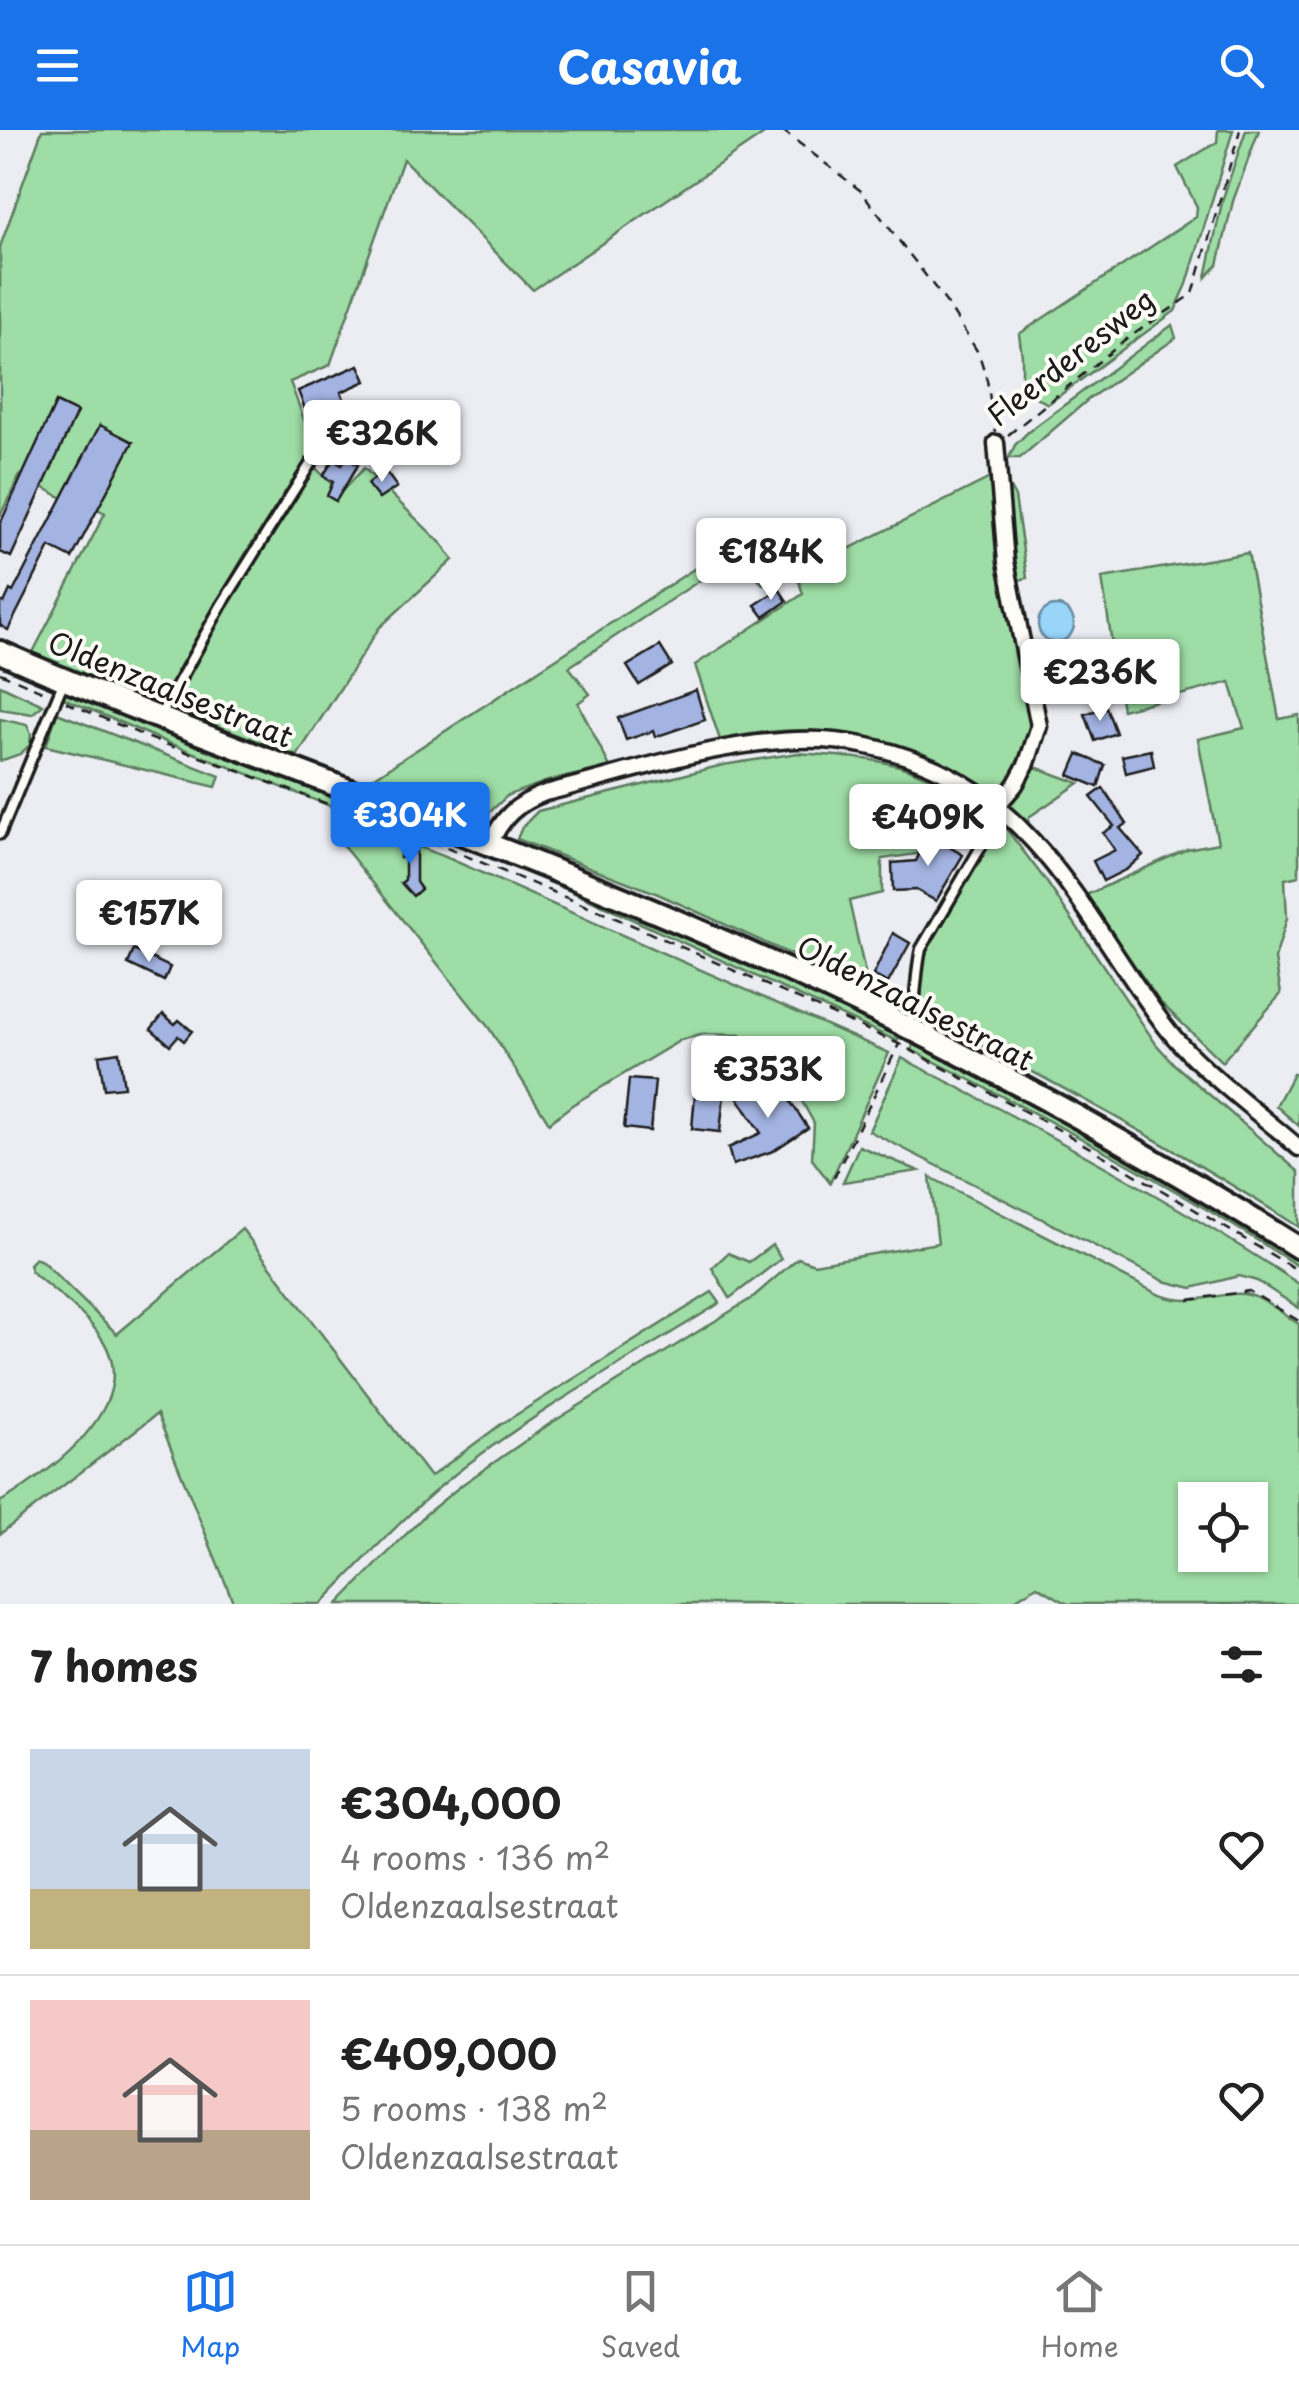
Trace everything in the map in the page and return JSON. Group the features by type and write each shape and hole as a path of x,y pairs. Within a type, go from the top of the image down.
{"main road":[{"name":"Oldenzaalsestraat","path":"0,652 60,688 159,718 346,806 489,846 753,954 1227,1203 1299,1248"}],"street":[{"name":"Fleerderesweg","path":"996,443 1006,562 1039,726 1026,763 1000,807"},
{"path":"489,846 510,811 545,792 768,742 822,741 879,748 939,770 1000,807 1032,837 1068,882 1167,1029 1299,1148"}],"lane":[{"path":"159,718 221,606 311,463 325,448"},
{"path":"0,834 60,688"},
{"path":"904,1036 915,1007 921,949 1000,807"}],"path":[{"path":"782,130 861,191 946,302 979,354 996,443"},
{"name":"Fleerderesweg","path":"996,443 1128,338 1193,294 1240,130"},
{"path":"0,673 60,688 166,745 346,806 408,832"},
{"path":"424,838 904,1036 1299,1271"},
{"path":"834,1178 904,1036"},
{"path":"1189,1300 1249,1291 1299,1321"}],"green space":[{"path":"42,130 770,130 533,290 403,159 330,365 290,382 306,425 318,444 247,551 156,708 31,656 105,513 74,497 70,502 20,475 0,516 0,247"},
{"path":"1218,130 1233,130 1187,284 1175,311 1048,404 1022,389 1019,334 1196,217 1197,207 1177,167 1217,142"},
{"path":"1246,130 1259,130 1233,201 1218,265 1206,277 1223,198"},
{"path":"1172,325 1176,338 1090,398 1020,458 1009,458 1028,432"},
{"path":"314,466 340,493 364,468 443,545 453,560 379,628 297,756 226,729 167,713 216,621"},
{"path":"992,477 995,522 1033,716 1017,765 998,793 930,758 864,737 796,730 720,740 695,665 803,594 797,575"},
{"path":"1005,479 1015,497 1027,578 1019,580 1008,521"},
{"path":"746,535 780,570 779,576 763,584 735,557 569,667 590,694 578,703 610,767 508,795 477,824 396,794 376,793 361,786"},
{"path":"1248,553 1279,719 1299,715 1299,876 1285,879 1287,918 1275,959 1281,994 1222,1062 1159,1001 1086,895 1187,849 1218,843 1198,739 1244,728 1230,682 1122,710 1102,578"},
{"path":"0,685 43,705 32,714 0,709"},
{"path":"65,691 336,797 330,806 166,742 61,697"},
{"path":"57,713 220,776 216,787 46,746"},
{"path":"0,719 27,725 31,734 30,745 20,754 0,761"},
{"path":"798,753 888,763 938,783 917,854 882,859 882,893 849,901 869,990 658,894 517,839 522,827 538,811 723,765"},
{"path":"1035,767 1079,783 1029,817 1028,824 1009,806"},
{"path":"347,820 448,858 889,1053 830,1183 812,1159 814,1123 789,1078 744,1072 741,1035 704,1034 681,1040 549,1123 489,1028 332,832"},
{"path":"1001,822 1046,881 1156,1044 1299,1172 1299,1227 1113,1116 922,1015 921,960"},
{"path":"529,872 633,911 899,1029 901,1036 897,1041"},
{"path":"917,1040 1132,1157 1299,1257 1299,1267 1108,1153 912,1050"},
{"path":"902,1058 1104,1166 1251,1253 1299,1284 1299,1308 1257,1281 1239,1276 1192,1288 1164,1281 869,1131"},
{"path":"1293,1074 1299,1075 1299,1126 1276,1106"},
{"path":"859,1146 919,1171 843,1182"},
{"path":"930,1177 1160,1295 1198,1300 1228,1294 1249,1295 1299,1324 1299,1604 1068,1604 1037,1586 1008,1604 338,1604 426,1514 463,1484 548,1425 752,1298 798,1258 814,1264 938,1243"},
{"path":"242,1229 430,1477 500,1425 712,1292 720,1303 485,1451 419,1505 321,1604 234,1604 157,1414 0,1534 0,1502 42,1474 85,1436 101,1414 111,1390 112,1366 104,1342 80,1313 31,1271 29,1264 35,1258 42,1261 117,1334"},
{"path":"772,1245 781,1259 730,1298 712,1268 728,1253 749,1262"}],"water":[{"path":"1056,606 1069,611 1074,624 1069,637 1056,642 1043,637 1038,624 1043,611"}],"building":[{"path":"359,365 366,381 341,392 357,429 337,437 322,402 305,409 298,391"},
{"path":"56,402 77,412 11,557 0,552 0,524"},
{"path":"100,425 133,442 72,558 50,547 8,630 0,625 0,601 4,603 10,590 13,592"},
{"path":"346,458 358,465 336,501 327,496 333,482 323,476 333,460 342,465"},
{"path":"385,471 397,487 379,499 367,484"},
{"path":"779,589 787,601 764,617 755,605"},
{"path":"660,646 672,665 639,685 627,666"},
{"path":"1073,655 1077,684 1058,687 1054,658"},
{"path":"696,690 705,720 655,737 653,731 626,740 618,718"},
{"path":"1106,707 1116,733 1095,741 1085,714"},
{"path":"1151,750 1154,766 1126,773 1122,756"},
{"path":"1078,754 1105,765 1098,787 1069,775"},
{"path":"1103,788 1127,824 1120,828 1143,855 1127,869 1103,881 1093,861 1115,850 1103,833 1114,826 1091,797"},
{"path":"938,832 952,840 948,846 963,855 936,901 916,890 893,891 892,863 916,861 926,840 932,844"},
{"path":"400,843 416,843 416,882 421,889 413,896 401,883 405,880 405,858 400,858"},
{"path":"893,933 910,943 888,983 873,975"},
{"path":"134,950 170,967 164,981 128,964"},
{"path":"163,1014 192,1031 184,1041 178,1036 170,1045 151,1029"},
{"path":"119,1052 124,1087 104,1089 99,1055"},
{"path":"716,1053 728,1058 720,1132 692,1129 698,1058 710,1060"},
{"path":"773,1075 808,1128 773,1151 733,1165 728,1148 761,1133 738,1098"},
{"path":"629,1079 655,1081 650,1131 624,1128"}]}
